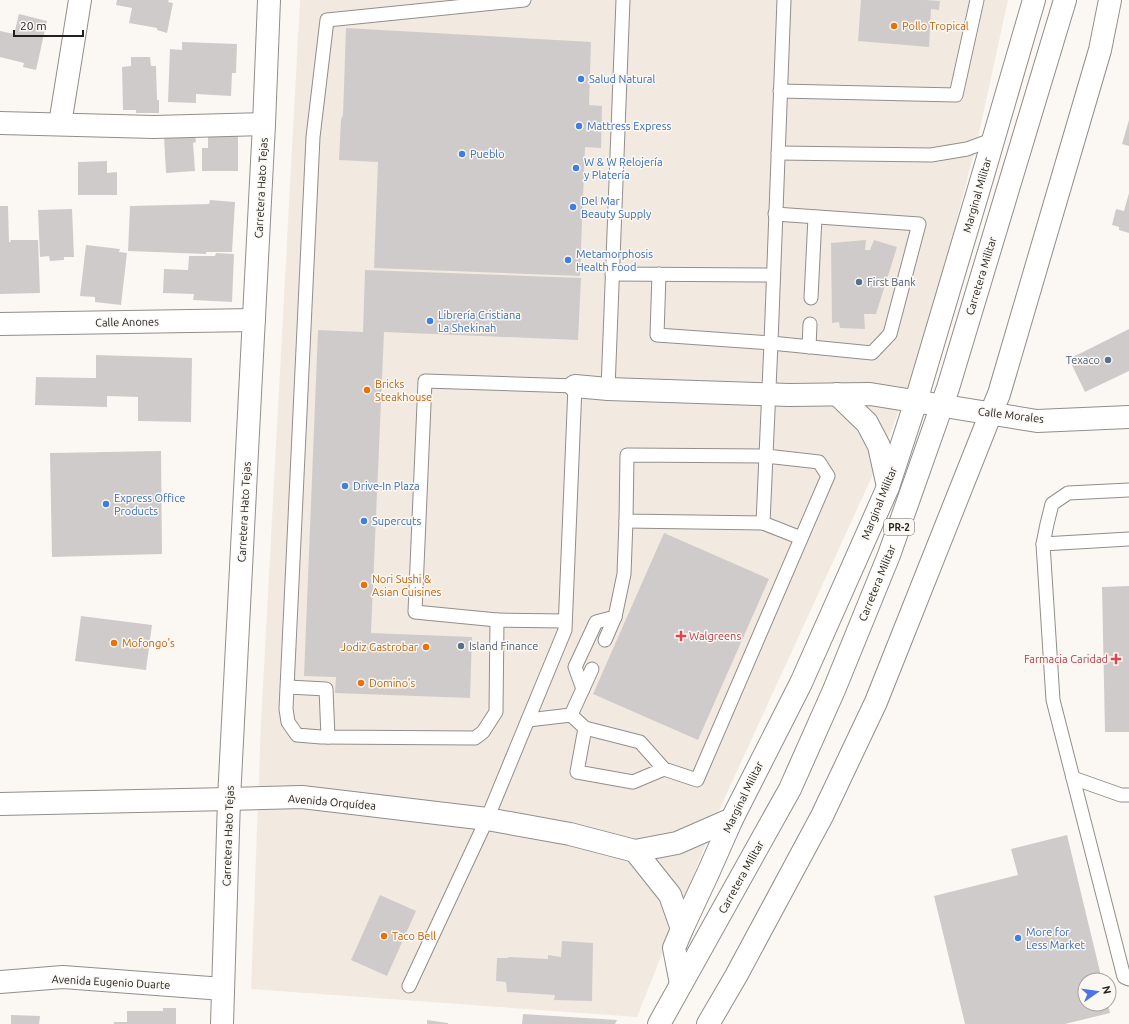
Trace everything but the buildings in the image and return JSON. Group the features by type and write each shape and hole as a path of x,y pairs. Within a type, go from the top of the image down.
{"street":[{"path":"60,124 80,0"},
{"name":"Carretera Hato Tejas","path":"222,1024 229,799 264,124 269,0"},
{"name":"Marginal Militar","path":"681,984 674,948 732,819 801,683 888,487 916,401 1034,0"},
{"name":"Carretera Militar","path":"659,1024 790,789 834,690 889,555 942,405 1065,0"},
{"path":"708,1024 736,976 822,816 876,702 992,413 999,394 1100,50 1110,0"},
{"path":"0,123 154,127 264,124"},
{"name":"Calle Anones","path":"0,324 254,320"},
{"name":"Calle Morales","path":"575,386 608,389 789,395 870,394 1037,420 1129,416"},
{"path":"837,394 870,428 879,446 888,487"},
{"name":"Avenida Orquídea","path":"0,804 302,797 487,819 570,834 635,851"},
{"path":"682,929 670,895 635,851 677,843 732,819"},
{"name":"Avenida Eugenio Duarte","path":"0,982 64,977 223,989"}],"lane":[{"path":"497,620 496,712 483,732 475,738 328,737 297,735 288,722 286,709 313,137 327,20 524,0"},
{"path":"608,389 623,0"},
{"path":"763,523 784,0"},
{"path":"780,91 956,95 977,0"},
{"path":"778,153 931,155 968,149 994,139"},
{"path":"659,274 657,335 771,343 872,353 890,334 919,224 775,214"},
{"path":"811,298 815,217"},
{"path":"612,274 773,276"},
{"path":"809,347 810,324"},
{"path":"409,986 487,819 565,630 566,621 575,386 425,381 415,612 497,620 566,621"},
{"path":"528,720 571,715 585,728 640,742 664,769 697,780 828,476 819,462 766,456 627,454 624,574 615,617 604,640"},
{"path":"1129,490 1068,493 1052,504 1043,544 1053,700 1124,977 1129,978"},
{"path":"626,522 763,523 801,538"},
{"path":"1043,544 1129,539"},
{"path":"583,689 576,667 590,635 596,622 615,617"},
{"path":"571,715 592,669"},
{"path":"288,687 326,689 328,737"},
{"path":"585,728 577,772 633,782 664,769"},
{"path":"1073,778 1121,795 1129,795"}],"shaded area":[{"name":"Drive-In Plaza","path":"300,0 1008,0 979,133 926,340 881,457 721,806 637,1017 251,989 261,722"}],"place":[{"name":"Pollo Tropical","path":"894,26"},
{"name":"Salud Natural","path":"581,79"},
{"name":"Mattress Express","path":"579,126"},
{"name":"Pueblo","path":"462,154"},
{"name":"W & W Relojería y Platería","path":"576,168"},
{"name":"Del Mar Beauty Supply","path":"573,207"},
{"name":"Metamorphosis Health Food","path":"568,260"},
{"name":"First Bank","path":"859,282"},
{"name":"Librería Cristiana La Shekinah","path":"430,321"},
{"name":"Texaco","path":"1108,360"},
{"name":"Bricks Steakhouse","path":"367,390"},
{"name":"Drive-In Plaza","path":"345,486"},
{"name":"Express Office Products","path":"106,504"},
{"name":"Supercuts","path":"364,521"},
{"name":"Nori Sushi & Asian Cuisines","path":"364,585"},
{"name":"Walgreens","path":"681,636"},
{"name":"Mofongo's","path":"114,643"},
{"name":"Island Finance","path":"461,646"},
{"name":"Jodiz Gastrobar","path":"426,647"},
{"name":"Farmacia Caridad","path":"1116,659"},
{"name":"Domino's","path":"361,683"},
{"name":"Taco Bell","path":"384,936"},
{"name":"More for Less Market","path":"1018,938"}]}
